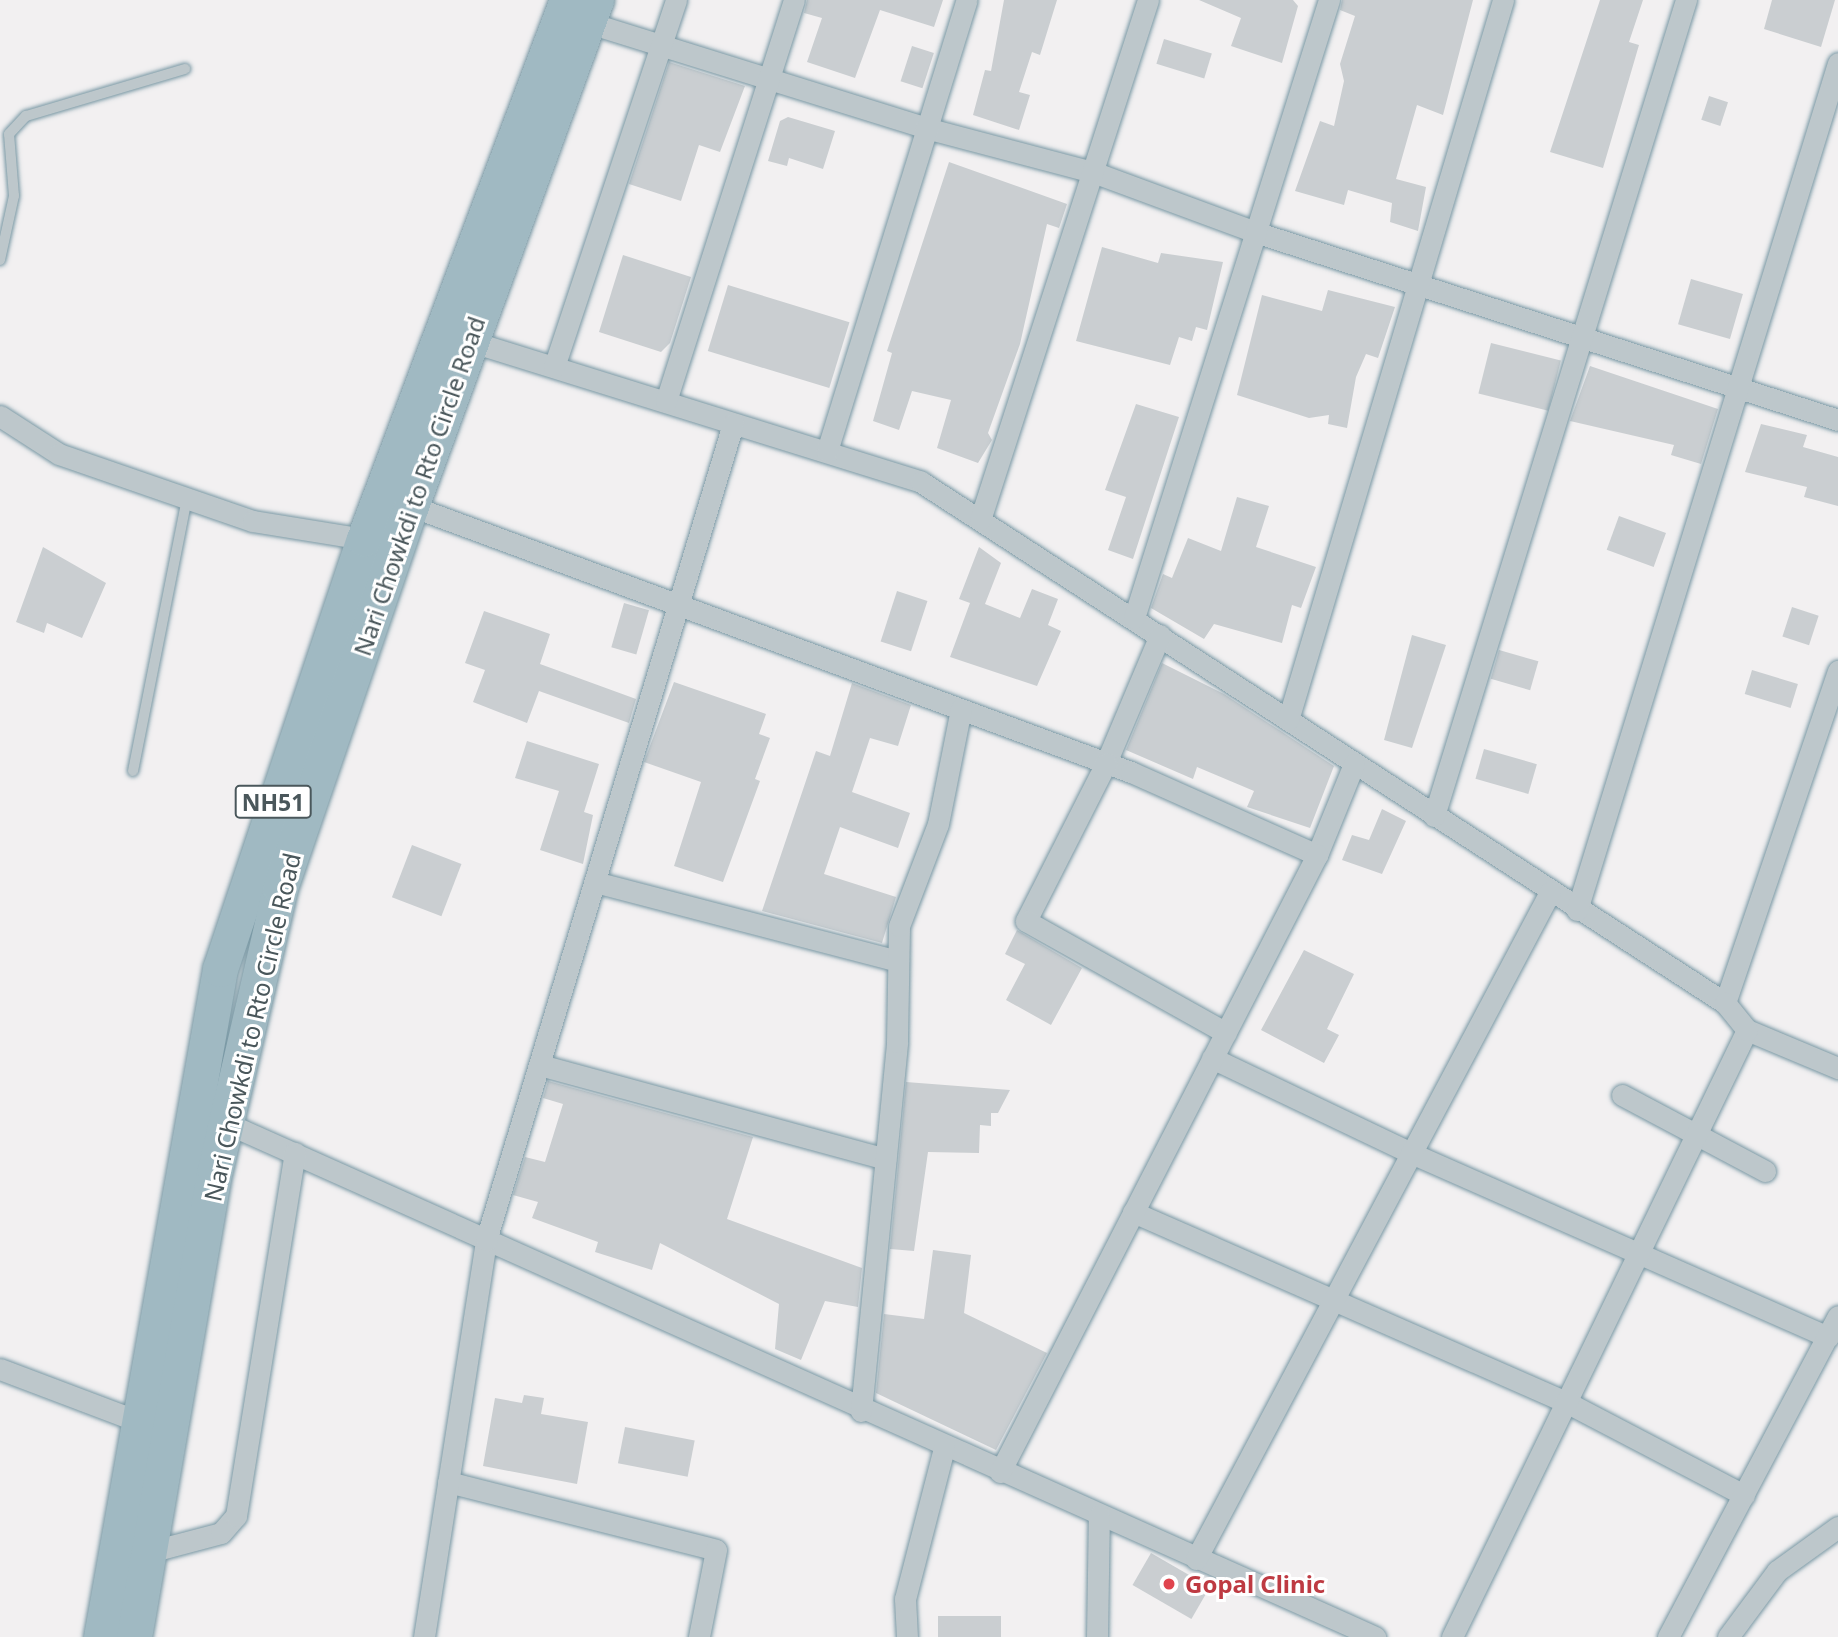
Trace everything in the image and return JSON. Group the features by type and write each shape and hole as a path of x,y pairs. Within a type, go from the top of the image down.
{"highway":[{"name":"Nari Chowkdi to Rto Circle Road","path":"134,1637 226,1122 280,888 411,506 455,337 578,9"},
{"name":"NH51","path":"101,1637 135,1420 220,969 364,539 455,337"}],"street":[{"path":"554,367 676,0"},
{"path":"666,401 794,0"},
{"path":"827,451 967,0"},
{"path":"980,520 1148,0"},
{"path":"1134,618 1329,0"},
{"path":"1288,720 1415,283 1503,0"},
{"path":"1434,816 1578,334 1686,0"},
{"path":"578,9 662,45 926,128 1093,172 1255,232 1838,420"},
{"path":"1577,910 1838,63"},
{"path":"455,337 921,482 1134,618 1577,910 1725,1003 1747,1030 1838,1068"},
{"path":"0,416 59,454 253,522 364,539"},
{"path":"426,1637 486,1240 733,424"},
{"path":"411,506 1106,763 1317,855"},
{"path":"1160,635 1106,763 1026,921 1226,1033"},
{"path":"1725,1003 1838,671"},
{"path":"861,1411 886,1159 898,926 938,824 961,709"},
{"path":"1000,1472 1317,855 1354,764"},
{"path":"595,882 898,961"},
{"path":"1196,1559 1550,892"},
{"path":"1452,1637 1747,1030"},
{"path":"1212,1058 1411,1153 1828,1337"},
{"path":"540,1065 886,1159"},
{"path":"1622,1095 1765,1171"},
{"path":"194,1110 295,1153 861,1411 1375,1637"},
{"path":"149,1552 221,1532 236,1516 295,1153"},
{"path":"1133,1212 1332,1302 1566,1402 1744,1495"},
{"path":"1668,1637 1838,1316"},
{"path":"0,1369 170,1433"},
{"path":"907,1637 905,1600 944,1448"},
{"path":"448,1482 716,1550 699,1637"},
{"path":"1097,1637 1099,1516"},
{"path":"1728,1637 1777,1571 1838,1527"}],"lane":[{"path":"0,260 14,196 9,134 26,117 185,69"},
{"path":"133,771 187,498"}],"building":[{"path":"807,0 943,0 934,27 880,10 855,78 807,62 822,18 804,13"},
{"path":"1004,0 1057,0 1040,55 1032,52 1019,92 1030,95 1019,130 973,115 985,70 991,71"},
{"path":"1199,0 1293,0 1298,6 1282,63 1231,46 1241,18"},
{"path":"1342,0 1473,0 1443,115 1417,105 1396,179 1426,187 1418,231 1390,222 1392,203 1348,190 1344,205 1295,191 1320,121 1334,126 1344,81 1340,64 1355,16 1340,10"},
{"path":"1600,0 1643,0 1629,42 1639,45 1603,168 1550,152"},
{"path":"1772,0 1835,0 1821,47 1764,29"},
{"path":"1164,39 1212,54 1204,78 1156,64"},
{"path":"912,46 934,53 922,88 901,81"},
{"path":"669,62 745,86 720,152 699,145 681,201 629,184"},
{"path":"1709,96 1728,102 1720,126 1701,120"},
{"path":"788,117 835,131 823,169 789,158 787,166 768,161 780,121"},
{"path":"949,162 1067,204 1059,228 1047,224 1020,344 988,433 992,440 978,463 937,448 951,400 912,391 899,430 873,421 892,353 887,351"},
{"path":"1102,247 1158,263 1161,253 1223,262 1207,330 1196,327 1192,341 1179,337 1170,365 1076,341"},
{"path":"623,255 691,277 670,343 661,352 599,332"},
{"path":"1691,279 1743,294 1730,339 1678,324"},
{"path":"728,285 849,322 829,388 708,351"},
{"path":"1328,290 1395,307 1378,358 1366,354 1356,377 1347,428 1328,424 1329,415 1309,418 1237,395 1262,295 1322,311"},
{"path":"1491,343 1561,360 1548,411 1478,393"},
{"path":"1590,366 1718,409 1701,464 1671,455 1674,445 1570,421"},
{"path":"1136,404 1179,417 1133,559 1108,550 1126,497 1105,490"},
{"path":"1761,424 1807,435 1803,447 1838,457 1838,506 1804,497 1807,487 1745,472"},
{"path":"1237,497 1269,506 1256,547 1316,567 1301,608 1292,605 1282,643 1214,624 1204,639 1151,608 1163,574 1172,578 1188,538 1221,551"},
{"path":"1619,516 1666,533 1654,567 1607,550"},
{"path":"43,547 106,583 82,638 47,623 44,633 16,622"},
{"path":"979,547 1001,563 985,604 1020,618 1032,589 1058,599 1048,625 1061,631 1037,686 950,657 970,603 959,599"},
{"path":"897,591 927,601 911,651 881,641"},
{"path":"624,603 649,610 636,654 611,647"},
{"path":"1792,607 1819,616 1809,645 1782,636"},
{"path":"484,611 550,634 540,664 636,699 629,723 539,691 527,723 473,702 485,670 465,663"},
{"path":"1412,635 1446,645 1412,748 1384,740"},
{"path":"1499,650 1538,661 1530,690 1491,679"},
{"path":"1162,663 1224,694 1334,766 1310,828 1247,807 1254,791 1197,767 1193,779 1126,750"},
{"path":"1752,670 1798,684 1791,708 1745,694"},
{"path":"674,682 766,714 759,734 770,738 755,779 760,781 723,882 674,866 701,782 644,762"},
{"path":"852,683 911,705 898,746 870,738 852,792 910,813 898,848 840,827 824,874 896,897 882,943 762,911 816,751 830,756"},
{"path":"527,741 599,764 584,812 593,815 583,864 540,850 559,791 515,778"},
{"path":"1484,749 1537,764 1528,794 1475,779"},
{"path":"1382,809 1406,821 1382,874 1342,860 1352,835 1369,840"},
{"path":"412,845 461,864 441,916 392,897"},
{"path":"1017,930 1082,968 1051,1025 1006,1000 1025,964 1005,954"},
{"path":"1304,950 1354,974 1327,1029 1339,1035 1324,1063 1261,1030"},
{"path":"548,1081 753,1137 727,1219 862,1268 858,1307 825,1301 801,1360 775,1349 779,1304 660,1243 652,1270 595,1252 598,1242 532,1218 538,1202 513,1195 525,1157 545,1162 563,1104 543,1098"},
{"path":"906,1082 1010,1090 998,1113 991,1113 991,1126 980,1125 979,1153 928,1152 914,1251 890,1249"},
{"path":"933,1250 971,1255 964,1313 1047,1353 996,1450 876,1393 884,1314 924,1319"},
{"path":"524,1395 544,1398 541,1414 588,1422 577,1484 483,1466 495,1398 522,1403"},
{"path":"625,1427 695,1441 688,1477 618,1463"},
{"path":"1151,1553 1210,1587 1191,1619 1132,1585"},
{"path":"938,1616 1001,1616 1001,1637 938,1637"}],"place":[{"name":"Gopal Clinic","path":"1169,1584"}]}
